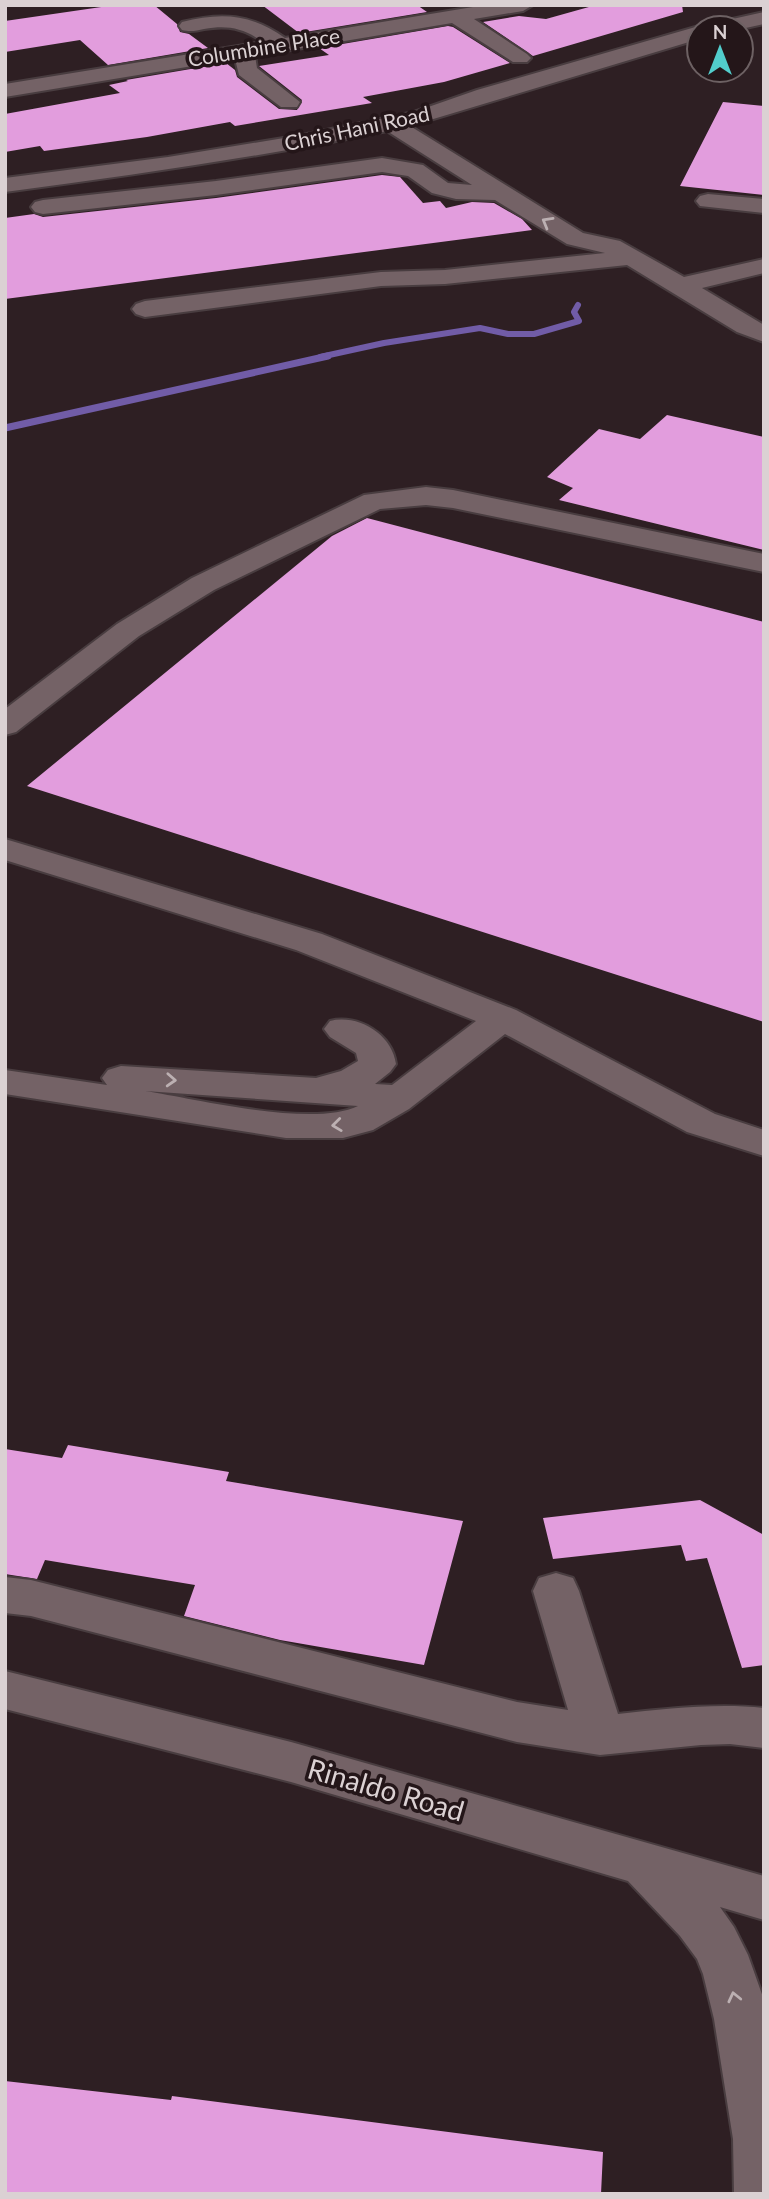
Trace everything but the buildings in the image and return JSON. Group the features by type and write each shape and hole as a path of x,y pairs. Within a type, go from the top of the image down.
{"street":[{"path":"188,26 243,21 273,39 275,27 252,5"},
{"name":"Columbine Place","path":"5,91 244,51 273,39 523,5"},
{"path":"455,16 520,58"},
{"name":"Chris Hani Road","path":"5,185 168,164 419,118 485,95 685,36"},
{"path":"244,51 247,69 289,102"},
{"path":"419,118 527,183"},
{"path":"391,124 576,239 621,251 681,285 716,309 764,334"},
{"path":"18,210 216,188 382,165 415,170 440,188 456,192 503,193"},
{"path":"708,201 764,206"},
{"path":"584,217 602,230 621,251"},
{"path":"145,309 381,279 446,277 621,251"},
{"path":"681,285 764,266"},
{"path":"5,724 128,630 193,590 374,501 426,496 453,499 764,563"},
{"path":"5,849 309,942 503,1018 701,1123 764,1143"},
{"path":"5,1082 311,1127 358,1121 398,1098 503,1018"},
{"path":"312,1089 347,1083 365,1076 377,1064 377,1055 370,1045 343,1029"},
{"path":"5,1070 312,1089 398,1098"},
{"path":"556,1591 600,1735"},
{"path":"5,1595 31,1598 338,1674 517,1722 600,1735 701,1725 730,1724 764,1728"},
{"name":"Rinaldo Road","path":"5,1690 64,1703 343,1777 764,1898"},
{"path":"641,1864 695,1914 722,1954 734,1993 761,2136"},
{"path":"762,2194 763,2061"}],"waterway":[{"path":"320,357 384,343 480,328 508,334 534,334 579,321 574,312 578,305"},
{"path":"5,428 328,356"}]}
